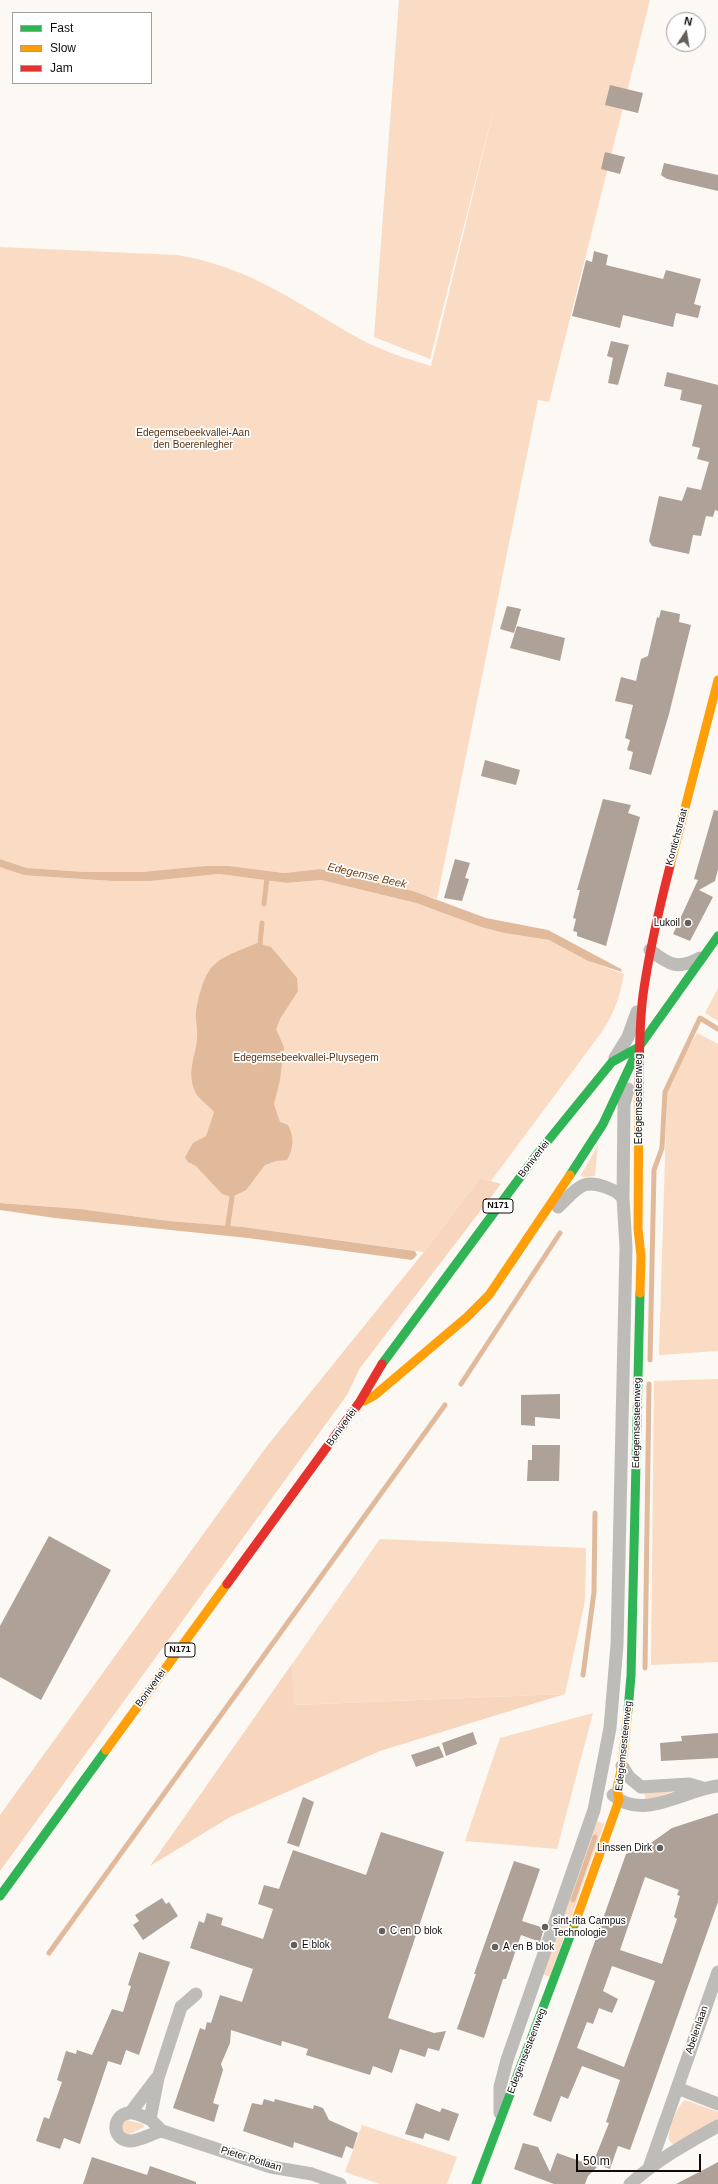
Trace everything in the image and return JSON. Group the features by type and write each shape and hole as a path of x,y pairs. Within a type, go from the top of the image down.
{"main road":[{"name":"Kontichstraat","path":"639,1047 643,996 650,950 718,680"},
{"name":"Boniverlei","path":"359,1403 375,1395 467,1317 489,1295 535,1229 603,1124 639,1047 718,936"},
{"name":"Boniverlei","path":"0,1896 359,1403 372,1379 461,1255 538,1153 612,1062 639,1047"},
{"name":"Edegemsesteenweg","path":"480,2183 499,2122 553,1983 619,1800 617,1788 622,1766 631,1676 642,1256 638,1229 639,1047"}],"street":[{"path":"650,950 673,965 687,966 704,956"},
{"name":"Kontichstraat","path":"612,1062 628,1037 643,996"},
{"name":"Edegemsesteenweg","path":"499,2122 500,2087 507,2060 594,1810 603,1766 613,1702 618,1645 626,1247 623,1198 624,1104 639,1047"},
{"name":"Boniverlei","path":"535,1229 573,1192 585,1184 606,1187 618,1192 623,1198"},
{"path":"613,1702 628,1702"},
{"name":"Edegemsesteenweg","path":"603,1766 605,1780 610,1792 619,1800"},
{"path":"622,1766 629,1777 641,1787 689,1784 703,1788"},
{"path":"619,1800 644,1806 670,1801 703,1788 718,1786"},
{"name":"Abelenlaan","path":"649,2168 718,1972"},
{"path":"150,2119 158,2078 182,2008 196,1994"},
{"path":"158,2078 131,2112 122,2115 117,2120 115,2127 117,2135 123,2140 131,2141 162,2131"},
{"path":"677,2088 718,2104"},
{"name":"Pieter Potlaan","path":"131,2112 150,2119 162,2131 272,2167 312,2174 340,2184"},
{"path":"630,2184 649,2168 718,2126"}],"green space":[{"name":"Edegemsebeekvallei-Aan den Boerenlegher","path":"399,0 650,0 549,402 538,400 437,899 398,887 320,869 284,873 229,866 205,866 141,872 86,872 27,868 0,859 0,247 176,255 202,260 249,277 292,299 358,338 375,346 431,366 496,100 430,359 374,337"},
{"name":"Edegemsebeekvallei-Pluysegem","path":"0,867 36,876 112,881 150,881 219,874 287,883 321,880 416,903 481,927 504,933 549,940 588,961 624,974 616,1005 610,1019 601,1033 491,1181 480,1178 424,1252 243,1227 169,1221 80,1209 0,1203"},
{"path":"718,988 718,1021 705,1013"},
{"path":"697,1033 718,1044 718,1351 659,1355 667,1093 677,1067"},
{"path":"598,1145 595,1176 583,1177 581,1175"},
{"path":"718,1379 718,1662 651,1665 654,1381"},
{"path":"380,1539 586,1548 585,1601 565,1694 293,1705 292,1664"},
{"path":"593,1713 557,1849 465,1841 500,1738"},
{"path":"674,1791 646,1801 644,1792"},
{"path":"597,1821 604,1824 550,1977 542,1974"},
{"path":"685,2100 718,2112 718,2120 673,2144 669,2140 671,2125 676,2112"},
{"path":"126,2120 143,2124 144,2127 128,2135 122,2130 122,2124"},
{"path":"362,2125 457,2157 447,2184 380,2184 345,2172"}],"shaded area":[{"path":"0,859 27,868 86,872 141,872 205,866 229,866 284,873 320,869 413,891 486,918 548,930 621,969 622,972 588,961 549,940 504,933 481,927 416,903 321,880 287,883 219,874 150,881 112,881 24,875 0,867"},
{"path":"257,943 271,947 297,978 298,991 280,1019 276,1029 284,1047 280,1080 274,1104 280,1122 288,1125 290,1129 292,1147 287,1160 276,1161 265,1165 246,1190 232,1197 222,1194 196,1166 188,1162 185,1157 193,1143 206,1136 214,1112 197,1095 192,1082 191,1075 197,1035 196,1011 203,983 211,968 226,956"},
{"path":"480,1178 501,1184 360,1368 347,1395 0,1871 0,1815 267,1446 424,1252"},
{"path":"0,1203 80,1209 169,1221 243,1227 415,1251 417,1255 412,1260 248,1238 55,1218 0,1210"},
{"path":"292,1664 294,1705 565,1694 380,1751 230,1817 150,1866"}],"building":[{"path":"610,85 643,93 638,113 605,105"},
{"path":"605,152 625,157 620,174 601,169"},
{"path":"664,163 718,175 718,191 667,179 661,175"},
{"path":"594,251 608,255 606,265 663,279 666,270 701,279 694,304 701,306 698,318 676,313 673,327 623,315 620,328 572,316 586,260 592,262"},
{"path":"611,341 629,345 618,385 608,383 613,358 607,356"},
{"path":"667,372 718,385 718,511 715,510 713,517 706,516 701,536 693,535 689,554 652,546 649,541 659,496 682,501 687,487 701,490 709,462 697,459 700,448 692,446 702,405 680,400 682,390 664,386"},
{"path":"507,606 521,609 514,633 500,629"},
{"path":"661,610 680,614 679,622 691,625 669,714 651,775 629,769 633,752 627,750 630,740 625,738 633,705 615,701 621,677 636,681 641,659 648,656 657,617 659,618"},
{"path":"517,626 565,638 560,661 510,648"},
{"path":"485,760 520,770 516,785 481,776"},
{"path":"603,799 631,805 628,813 640,817 606,946 577,936 577,932 573,931 576,919 573,918 580,890 577,890"},
{"path":"714,810 718,811 718,869 715,881 699,890 713,897 690,941 673,934 698,880 694,879"},
{"path":"455,859 470,863 465,878 469,879 462,901 444,898"},
{"path":"560,1394 560,1419 535,1417 535,1426 521,1425 521,1395"},
{"path":"532,1445 560,1445 559,1481 527,1481 528,1460 532,1460"},
{"path":"49,1536 111,1570 41,1700 0,1677 0,1626"},
{"path":"473,1732 477,1744 446,1756 442,1743"},
{"path":"718,1733 718,1758 661,1761 660,1743 682,1741 681,1736"},
{"path":"439,1746 444,1757 416,1767 411,1755"},
{"path":"303,1797 314,1802 299,1847 287,1843"},
{"path":"718,1813 718,1902 630,2150 618,2146 610,2169 593,2163 609,2123 606,2122 620,2080 582,2066 568,2099 561,2096 551,2122 533,2115 626,1854 648,1845 672,1828","holes":["645,1877 679,1890 677,1895 680,1896 674,1917 677,1919 662,1964 620,1950","612,1966 655,1981 624,2067 577,2048 587,2022 593,2024 599,2008 612,2013 618,1999 603,1991"]},
{"path":"381,1832 444,1852 388,2018 434,2033 446,2031 439,2051 428,2048 425,2057 400,2049 392,2073 373,2066 370,2075 306,2055 308,2049 282,2041 281,2046 231,2030 230,2043 221,2064 223,2070 213,2103 219,2105 214,2122 173,2108 200,2028 205,2030 207,2022 211,2023 220,1995 242,2002 253,1969 190,1948 199,1921 204,1923 207,1913 223,1918 221,1925 263,1939 273,1909 258,1904 264,1885 279,1889 293,1850 366,1875"},
{"name":"A en B blok","path":"514,1861 540,1869 522,1921 544,1928 540,1942 521,1935 506,1979 503,1979 484,2038 457,2029 476,1974 474,1974"},
{"path":"162,1898 166,1904 169,1902 178,1916 143,1940 133,1925 139,1921 135,1915"},
{"path":"139,1952 170,1962 139,2055 126,2050 121,2065 108,2061 80,2144 64,2138 60,2149 36,2141 44,2117 49,2119 62,2082 57,2080 66,2051 76,2054 77,2050 92,2055 112,2009 123,2012 131,1986 128,1985"},
{"path":"264,2099 274,2102 275,2099 313,2109 314,2105 323,2108 329,2120 358,2133 353,2149 346,2146 342,2158 294,2142 293,2148 243,2131 252,2103 262,2105"},
{"path":"416,2103 440,2112 442,2108 459,2114 449,2141 425,2133 423,2139 405,2134"},
{"path":"523,2143 538,2147 550,2172 557,2153 597,2167 588,2176 585,2184 554,2184 514,2169"},
{"path":"92,2157 147,2175 150,2166 196,2182 196,2184 83,2184"},
{"path":"718,2162 718,2184 676,2184 707,2168"}],"waterway":[{"path":"264,904 267,877"},
{"path":"260,944 262,923"},
{"path":"650,1360 654,1170 662,1148 665,1092 700,1018 718,1029"},
{"path":"227,1231 232,1197"},
{"path":"461,1384 560,1233"},
{"path":"645,1668 649,1384"},
{"path":"49,1953 445,1405"},
{"path":"583,1675 594,1592 595,1513"},
{"path":"573,1900 595,1837"}],"traffic: fast":[{"path":"639,1047 718,936"},
{"path":"570,1175 603,1124 639,1047"},
{"path":"382,1364 538,1153 612,1062 639,1047"},
{"path":"628,1710 631,1676 640,1293"},
{"path":"0,1896 106,1750"},
{"path":"476,2184 575,1923"}],"traffic: slow":[{"path":"670,866 718,680"},
{"path":"639,1093 638,1229 641,1256 640,1293"},
{"path":"364,1401 375,1395 467,1317 489,1295 570,1175"},
{"path":"106,1750 227,1584"},
{"path":"575,1923 619,1800 617,1788 622,1766 628,1710"}],"traffic: jam":[{"path":"639,1093 640,1031 643,995 648,963 670,866"},
{"path":"227,1584 359,1403 382,1364"}],"place":[{"name":"Lukoil","path":"688,923"},
{"name":"Linssen Dirk","path":"660,1848"},
{"name":"sint-rita Campus Technologie","path":"545,1927"},
{"name":"C en D blok","path":"382,1931"},
{"name":"E blok","path":"294,1945"},
{"name":"A en B blok","path":"495,1947"}],"water label":[{"name":"Edegemse Beek","path":"367,876"}]}
